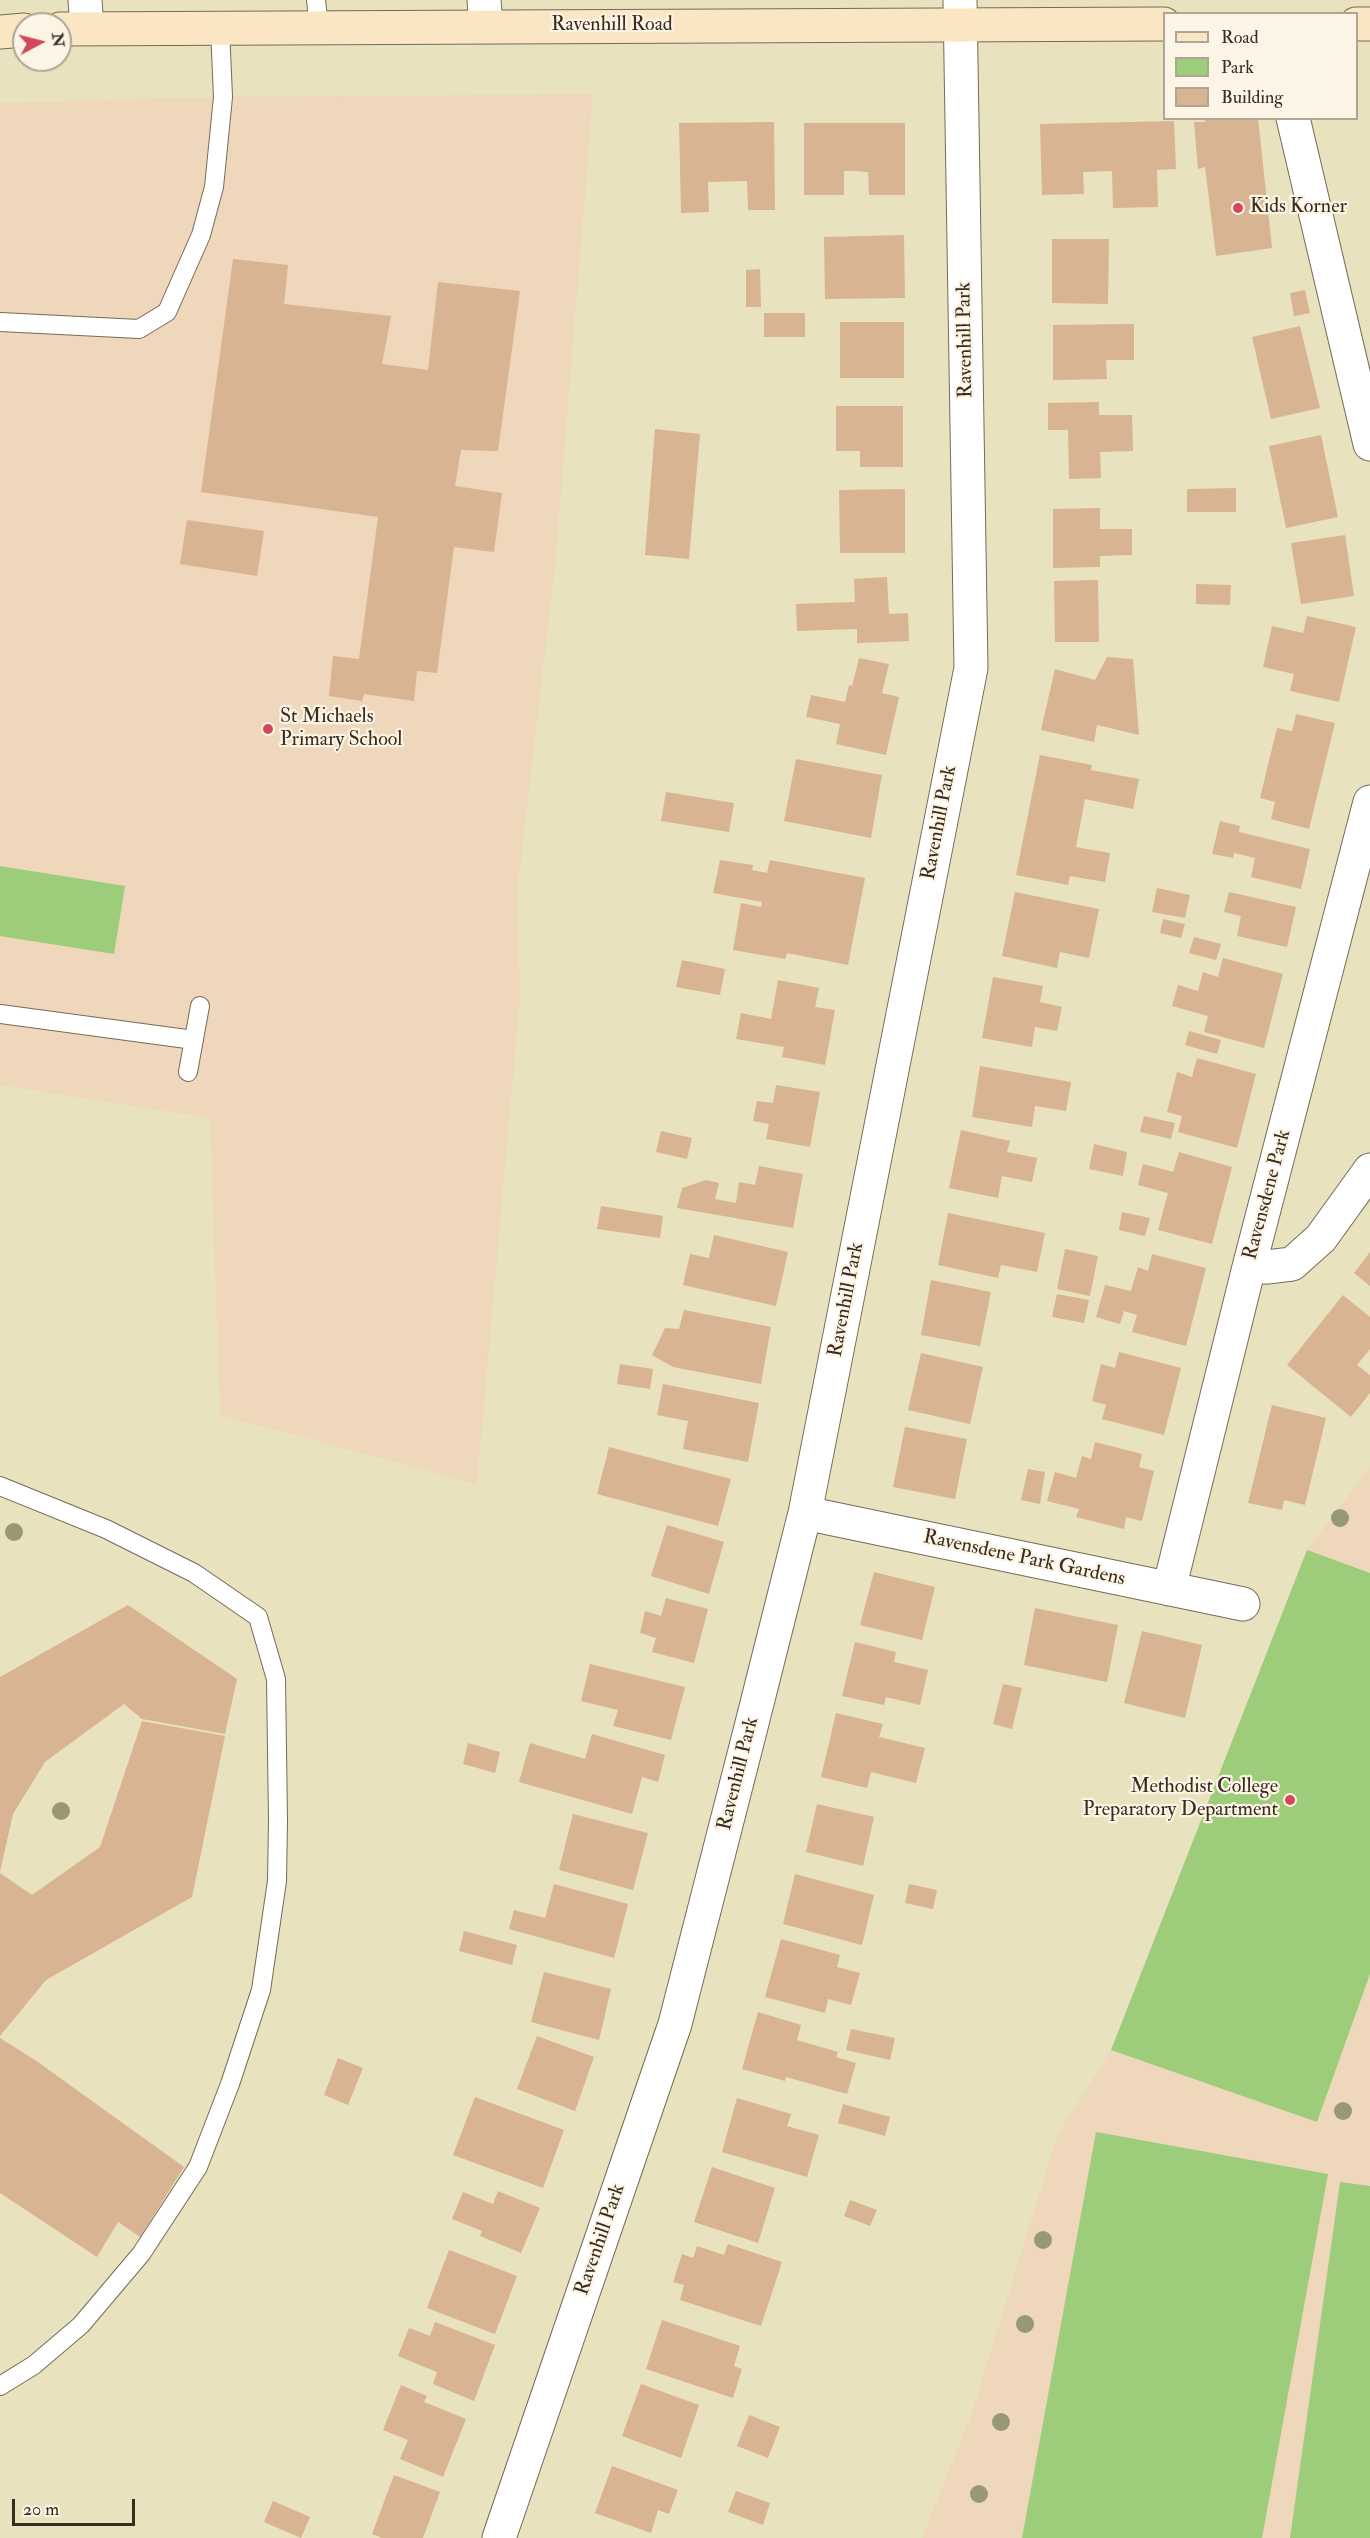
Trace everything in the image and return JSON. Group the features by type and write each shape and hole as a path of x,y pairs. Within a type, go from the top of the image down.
{"main road":[{"name":"Ravenhill Road","path":"77,19 220,28 318,14 961,12 1163,24"}],"street":[{"name":"Ravenhill Park","path":"499,2538 675,2024 805,1513 971,669 961,12"},
{"path":"1293,120 1370,444"},
{"name":"Ravensdene Park","path":"1169,1589 1249,1266 1370,802"},
{"path":"1249,1266 1267,1268 1292,1264 1321,1238 1370,1170"},
{"name":"Ravensdene Park Gardens","path":"805,1513 1243,1604"}],"lane":[{"path":"0,322 139,328 167,312 201,235 214,187 223,97 220,28"},
{"path":"188,1072 200,1006"},
{"path":"0,1014 194,1040"},
{"path":"0,1486 106,1529 194,1573 258,1617 276,1679 278,1821 277,1881 261,1990 230,2084 198,2167 141,2254 81,2325 34,2365 0,2386"}],"shaded area":[{"name":"St Michaels Primary School","path":"593,94 555,566 517,893 520,995 477,1484 220,1415 210,1118 0,1085 0,103 223,97"},
{"name":"Methodist College Preparatory Department","path":"1370,1467 1370,2538 922,2538 972,2413 1057,2136 1111,2050 1307,1550"}],"green space":[{"path":"0,866 125,886 114,954 0,936"},
{"path":"1307,1550 1370,1573 1370,1974 1317,2122 1111,2050"},
{"path":"1096,2132 1328,2174 1262,2538 1022,2538"},
{"path":"1340,2182 1370,2186 1370,2538 1290,2538"}],"building":[{"name":"Kids Korner","path":"1205,120 1258,120 1272,248 1216,256 1205,167 1198,169 1194,122 1205,122"},
{"path":"1174,121 1176,169 1157,170 1158,207 1113,208 1112,171 1083,172 1084,194 1042,195 1040,124"},
{"path":"774,122 775,210 748,210 747,181 708,182 709,212 681,213 679,123"},
{"path":"804,123 905,123 905,195 869,195 868,172 844,171 844,195 804,195"},
{"path":"904,235 905,298 825,299 824,237"},
{"path":"1052,239 1109,239 1108,304 1052,303"},
{"name":"St Michaels Primary School","path":"233,259 288,265 284,304 391,316 382,364 428,370 438,282 520,291 498,451 461,450 455,486 502,493 494,552 454,547 437,673 417,671 414,701 364,694 362,701 329,696 333,656 359,659 378,517 201,492"},
{"path":"760,269 761,307 746,307 746,270"},
{"path":"1305,290 1310,313 1294,316 1290,293"},
{"path":"764,313 805,313 805,337 764,337"},
{"path":"840,322 904,322 904,378 840,378"},
{"path":"1134,324 1134,360 1106,360 1107,379 1053,380 1053,325"},
{"path":"1300,326 1320,408 1271,419 1252,337"},
{"path":"1099,402 1099,415 1132,415 1133,451 1100,452 1101,478 1069,479 1068,430 1048,430 1048,403"},
{"path":"836,406 903,406 903,467 860,467 860,451 836,451"},
{"path":"655,429 700,434 689,559 645,555"},
{"path":"1321,435 1338,517 1286,528 1269,446"},
{"path":"1236,488 1236,512 1187,512 1187,489"},
{"path":"905,489 905,553 840,553 839,490"},
{"path":"1100,508 1100,529 1132,529 1132,555 1100,556 1100,567 1053,568 1053,509"},
{"path":"187,520 264,531 257,576 180,564"},
{"path":"1345,535 1354,596 1301,604 1291,543"},
{"path":"887,577 889,614 908,613 909,641 857,643 857,629 797,631 796,604 855,602 854,579"},
{"path":"1098,580 1099,642 1055,642 1054,581"},
{"path":"1196,584 1231,585 1230,605 1196,604"},
{"path":"1307,616 1356,627 1339,702 1290,691 1294,674 1263,667 1272,626 1303,633"},
{"path":"1107,657 1133,659 1139,735 1097,725 1094,742 1041,730 1055,669 1095,680"},
{"path":"859,658 889,664 882,693 899,697 886,755 836,744 840,724 806,717 811,695 845,702 849,685 852,686"},
{"path":"1296,714 1335,723 1309,829 1271,819 1275,802 1260,798 1277,728 1292,731"},
{"path":"1040,755 1092,765 1091,770 1139,779 1133,809 1085,799 1076,847 1110,853 1105,882 1070,876 1068,885 1016,875"},
{"path":"796,759 882,775 871,838 784,821"},
{"path":"666,792 734,803 729,832 661,821"},
{"path":"1220,821 1240,826 1239,832 1310,849 1301,889 1251,877 1255,858 1234,853 1233,858 1212,854"},
{"path":"720,860 753,865 752,870 767,873 770,860 865,878 848,965 787,953 785,959 733,950 741,903 761,907 762,902 713,893"},
{"path":"1157,888 1190,895 1185,918 1152,912"},
{"path":"1015,892 1099,909 1089,958 1060,952 1057,968 1002,956"},
{"path":"1229,892 1296,907 1287,947 1237,936 1241,916 1224,912"},
{"path":"1163,919 1185,924 1181,938 1160,933"},
{"path":"1194,937 1221,944 1216,960 1189,953"},
{"path":"1223,958 1283,974 1264,1048 1204,1032 1208,1016 1172,1006 1178,985 1198,991 1203,972 1218,977"},
{"path":"682,960 725,969 720,995 676,987"},
{"path":"993,977 1043,986 1040,1002 1062,1007 1057,1031 1035,1027 1032,1047 982,1038"},
{"path":"778,980 819,988 815,1007 835,1010 825,1065 782,1057 784,1047 736,1039 741,1013 771,1019"},
{"path":"1189,1031 1221,1040 1217,1054 1185,1045"},
{"path":"1197,1058 1256,1074 1237,1148 1178,1132 1182,1116 1167,1112 1177,1072 1192,1077"},
{"path":"980,1066 1071,1082 1066,1111 1035,1106 1032,1127 972,1117"},
{"path":"776,1085 820,1092 810,1147 766,1139 769,1124 753,1121 757,1101 773,1103"},
{"path":"1144,1116 1175,1123 1171,1139 1140,1132"},
{"path":"961,1130 1010,1141 1007,1152 1037,1158 1032,1182 1002,1176 998,1198 949,1188"},
{"path":"661,1131 692,1138 687,1159 656,1152"},
{"path":"1094,1144 1127,1152 1123,1176 1089,1169"},
{"path":"1179,1152 1232,1167 1212,1244 1158,1230 1168,1193 1138,1185 1143,1164 1173,1172"},
{"path":"759,1166 803,1174 793,1228 677,1208 682,1188 706,1180 719,1183 715,1199 736,1203 739,1182 755,1185"},
{"path":"601,1206 663,1216 660,1238 597,1229"},
{"path":"1122,1212 1150,1218 1145,1236 1119,1230"},
{"path":"948,1213 1045,1233 1037,1272 1001,1265 998,1278 938,1265"},
{"path":"714,1235 788,1252 776,1306 683,1285 690,1254 709,1258"},
{"path":"1065,1249 1098,1256 1090,1296 1057,1289"},
{"path":"1370,1252 1370,1286 1354,1273"},
{"path":"1152,1254 1206,1268 1186,1346 1132,1332 1137,1315 1124,1311 1120,1324 1096,1317 1105,1285 1131,1291 1138,1267 1148,1271"},
{"path":"931,1280 991,1292 980,1346 921,1335"},
{"path":"1057,1294 1089,1300 1084,1323 1052,1317"},
{"path":"1343,1295 1370,1317 1370,1349 1357,1365 1370,1375 1370,1393 1351,1417 1287,1365"},
{"path":"684,1310 771,1327 761,1384 673,1367 652,1355 665,1328 679,1329"},
{"path":"1119,1352 1181,1368 1164,1435 1102,1419 1106,1405 1092,1401 1101,1364 1115,1368"},
{"path":"921,1353 983,1367 970,1424 908,1410"},
{"path":"620,1364 653,1369 650,1389 617,1384"},
{"path":"663,1384 759,1403 748,1462 683,1449 688,1421 657,1415"},
{"path":"1272,1405 1326,1418 1305,1505 1284,1500 1282,1510 1248,1503"},
{"path":"905,1427 967,1439 955,1499 893,1487"},
{"path":"1095,1442 1142,1454 1139,1467 1154,1471 1142,1521 1126,1517 1124,1529 1076,1517 1079,1509 1047,1501 1055,1472 1076,1478 1082,1456 1091,1459"},
{"path":"609,1447 731,1479 718,1526 597,1494"},
{"path":"1028,1469 1045,1472 1040,1504 1021,1500"},
{"path":"667,1525 724,1542 709,1594 651,1576"},
{"path":"874,1572 935,1587 922,1640 860,1625"},
{"path":"666,1598 708,1609 694,1663 652,1652 656,1638 640,1633 645,1611 661,1616"},
{"path":"128,1605 237,1679 225,1734 142,1719 124,1704 45,1762 13,1814 0,1872 0,1677"},
{"path":"1035,1608 1118,1625 1107,1682 1024,1665"},
{"path":"1142,1631 1202,1645 1185,1718 1124,1703"},
{"path":"855,1642 896,1652 894,1662 928,1670 920,1705 886,1697 884,1705 842,1696"},
{"path":"590,1664 685,1687 671,1740 613,1726 618,1710 581,1701"},
{"path":"1003,1684 1022,1688 1012,1729 993,1724"},
{"path":"836,1713 883,1724 879,1737 925,1748 916,1783 871,1772 867,1788 821,1777"},
{"path":"142,1721 225,1736 192,1897 46,1980 0,2036 0,1873 32,1895 100,1847"},
{"path":"592,1734 665,1755 658,1782 642,1777 632,1814 519,1782 530,1743 585,1759"},
{"path":"468,1743 500,1752 495,1773 463,1764"},
{"path":"817,1804 874,1817 863,1866 806,1852"},
{"path":"573,1814 648,1833 633,1890 559,1870"},
{"path":"795,1874 874,1895 862,1945 783,1924"},
{"path":"554,1884 628,1904 614,1958 509,1929 514,1910 545,1918"},
{"path":"909,1884 937,1890 933,1909 905,1903"},
{"path":"464,1931 517,1945 512,1965 459,1951"},
{"path":"781,1939 840,1955 837,1967 860,1973 851,2005 828,1999 825,2013 765,1997"},
{"path":"544,1972 611,1989 599,2040 531,2022"},
{"path":"758,2012 801,2025 797,2040 838,2052 836,2057 856,2063 847,2094 786,2077 785,2081 742,2069"},
{"path":"851,2029 895,2038 890,2060 846,2050"},
{"path":"537,2036 594,2057 575,2111 517,2089"},
{"path":"0,2038 35,2060 184,2167 140,2237 118,2222 97,2257 0,2193"},
{"path":"338,2058 363,2068 348,2105 324,2095"},
{"path":"475,2097 564,2130 543,2188 453,2155"},
{"path":"737,2098 791,2114 787,2126 819,2135 807,2177 722,2152"},
{"path":"843,2104 890,2117 885,2136 838,2123"},
{"path":"712,2167 775,2188 758,2243 694,2222"},
{"path":"498,2191 540,2208 521,2253 480,2236 482,2231 452,2219 463,2192 493,2204"},
{"path":"850,2200 877,2210 870,2226 844,2216"},
{"path":"728,2244 782,2262 761,2326 680,2300 684,2285 673,2282 682,2254 693,2258 697,2246 724,2255"},
{"path":"449,2250 517,2276 495,2334 427,2308"},
{"path":"662,2320 740,2346 734,2366 742,2369 733,2398 646,2369"},
{"path":"435,2322 495,2345 474,2401 433,2384 437,2372 398,2356 409,2328 430,2336"},
{"path":"641,2384 699,2405 681,2458 622,2436"},
{"path":"401,2385 427,2396 424,2402 466,2419 443,2477 400,2459 408,2440 383,2430"},
{"path":"749,2415 780,2427 768,2458 737,2446"},
{"path":"612,2466 678,2490 669,2514 658,2510 651,2533 595,2513"},
{"path":"394,2475 440,2492 423,2538 382,2538 372,2534"},
{"path":"736,2491 770,2503 763,2525 728,2512"},
{"path":"273,2501 310,2517 301,2538 264,2522"}],"place":[{"name":"Kids Korner","path":"1238,208"},
{"name":"St Michaels Primary School","path":"268,729"},
{"name":"Methodist College Preparatory Department","path":"1290,1800"}]}
